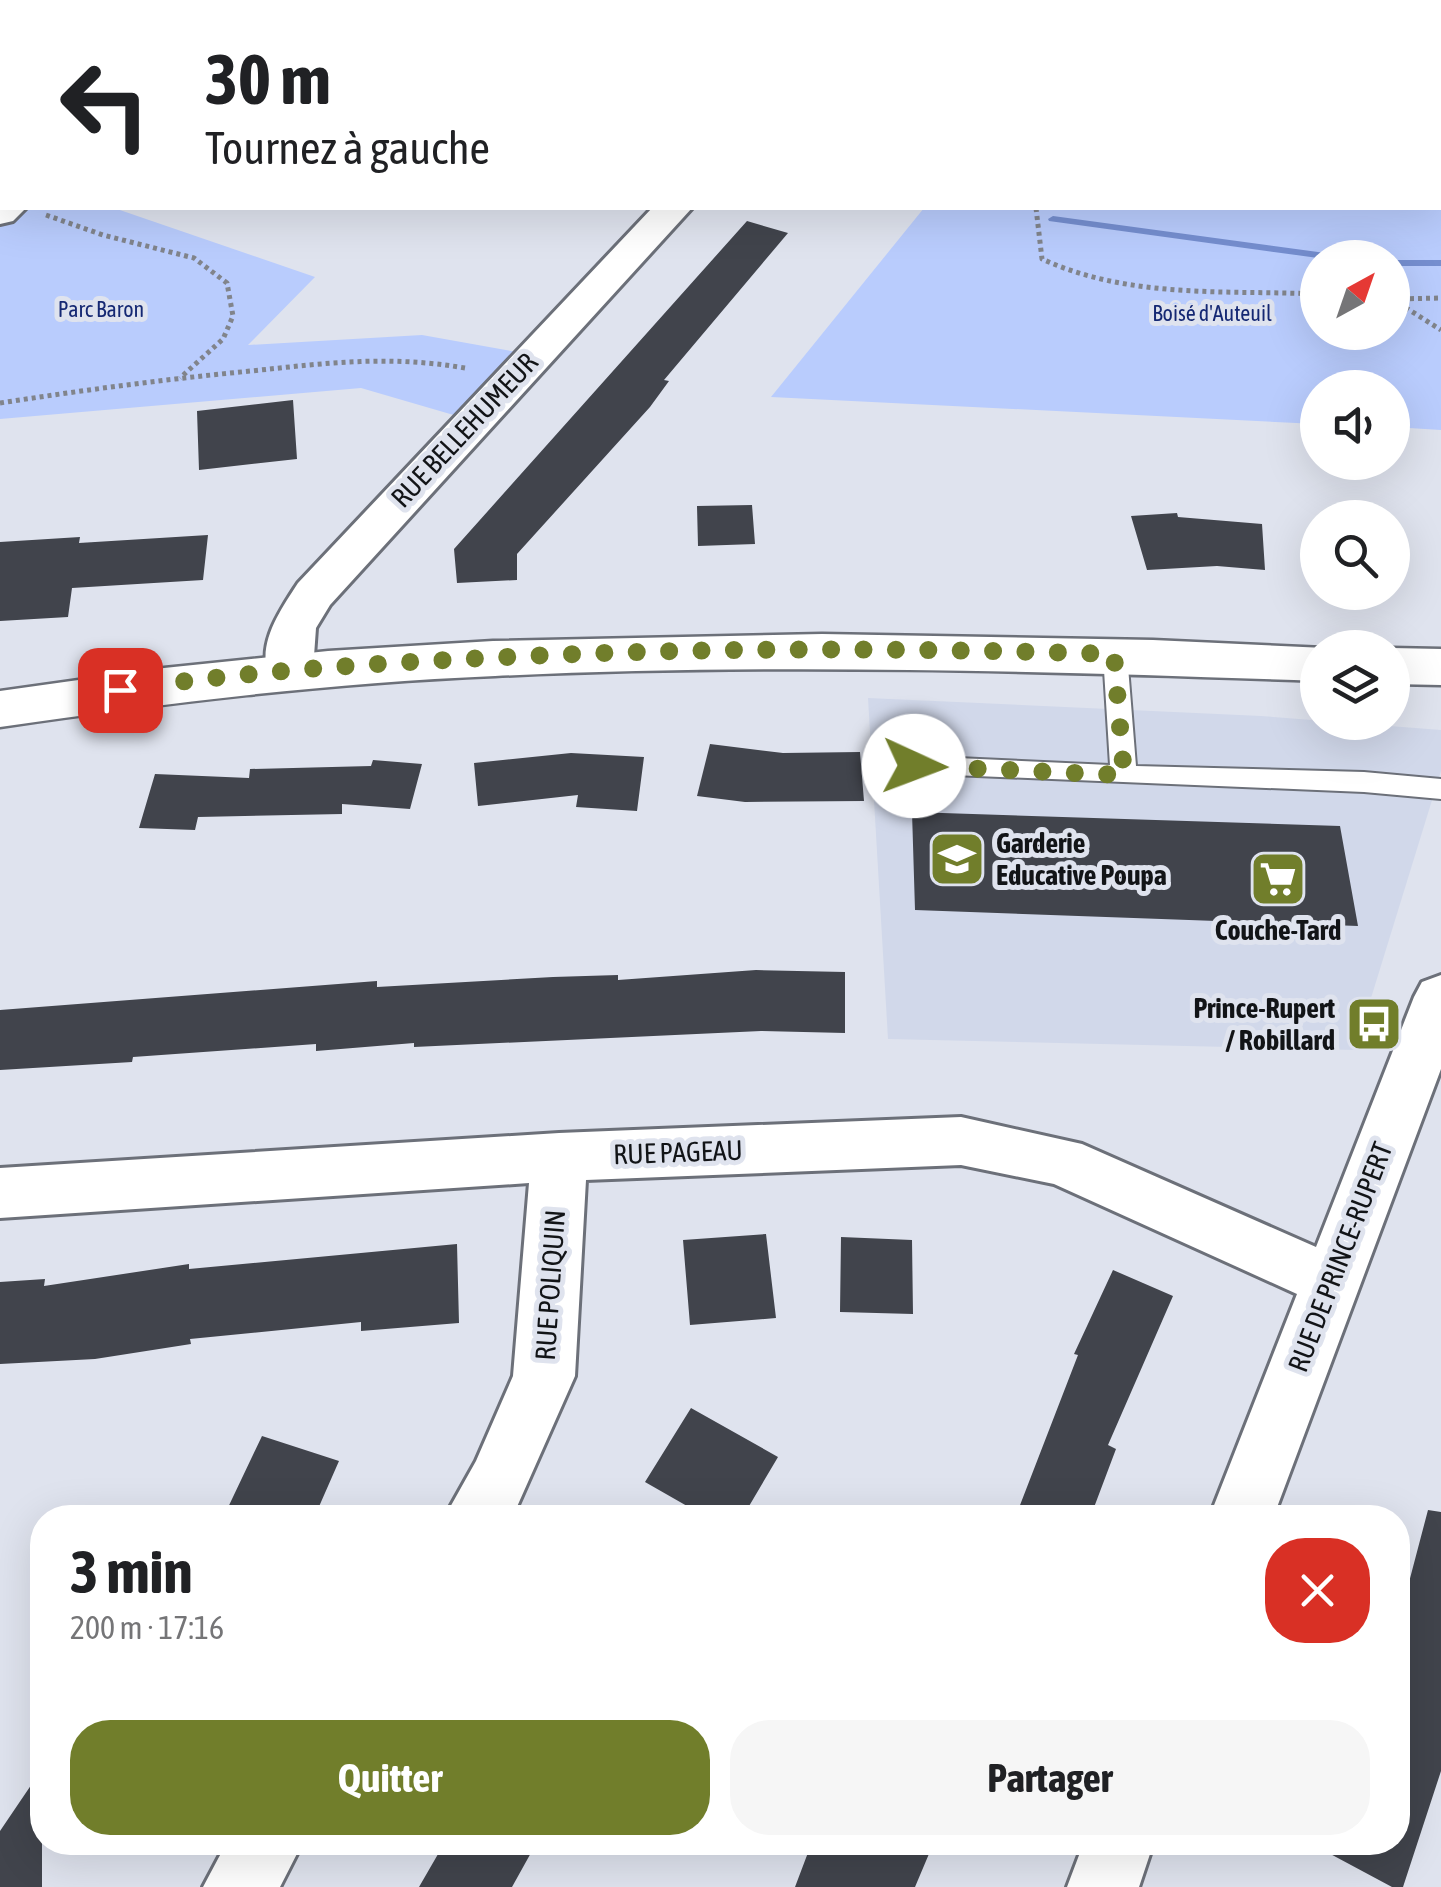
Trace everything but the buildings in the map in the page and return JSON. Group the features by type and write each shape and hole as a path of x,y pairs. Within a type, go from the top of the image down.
{"street":[{"path":"0,213 24,210"},
{"name":"RUE BELLEHUMEUR","path":"289,670 288,646 300,612 428,466 672,210"},
{"path":"0,709 289,670 541,655 756,649 1114,654 1300,662"},
{"path":"1410,666 1441,667"},
{"name":"RUE DE PRINCE-RUPERT","path":"1247,1505 1330,1281 1430,1059 1441,997"},
{"name":"RUE PAGEAU","path":"0,1193 558,1157 961,1141 1062,1161 1330,1281"},
{"name":"RUE POLIQUIN","path":"484,1505 498,1482 544,1376 558,1157"},
{"path":"239,1887 260,1855"},
{"path":"1103,1887 1115,1855"}],"lane":[{"path":"1114,654 1124,775"},
{"path":"914,766 1364,782 1441,789"}],"path":[{"path":"24,210 103,236 194,258 227,283 234,316 224,340 178,380"},
{"path":"1036,210 1042,259 1102,281 1197,292 1300,294"},
{"path":"1410,299 1441,298"},
{"path":"1410,310 1441,330"},
{"path":"0,403 358,360 412,359 514,376"}],"shaded area":[{"path":"868,698 1300,719 1300,740 1410,740 1410,728 1441,730 1441,771 1355,1050 888,1039"}],"green space":[{"name":"Parc Baron","path":"10,210 120,210 315,277 248,345 422,335 517,352 457,416 361,388 0,419 0,217"},
{"name":"Boisé d'Auteuil","path":"922,210 1441,210 1441,430 1410,428 1410,370 1300,370 1300,423 771,397"}],"waterway":[{"path":"1053,219 1300,253"},
{"path":"1410,263 1441,263"}],"place":[{"name":"Garderie Educative Poupa","path":"957,859"},
{"name":"Couche-Tard","path":"1278,879"},
{"name":"Prince-Rupert / Robillard","path":"1374,1024"}],"route":[{"path":"120,690 337,666 577,654 802,648 1114,654 1124,775 914,766"}]}
